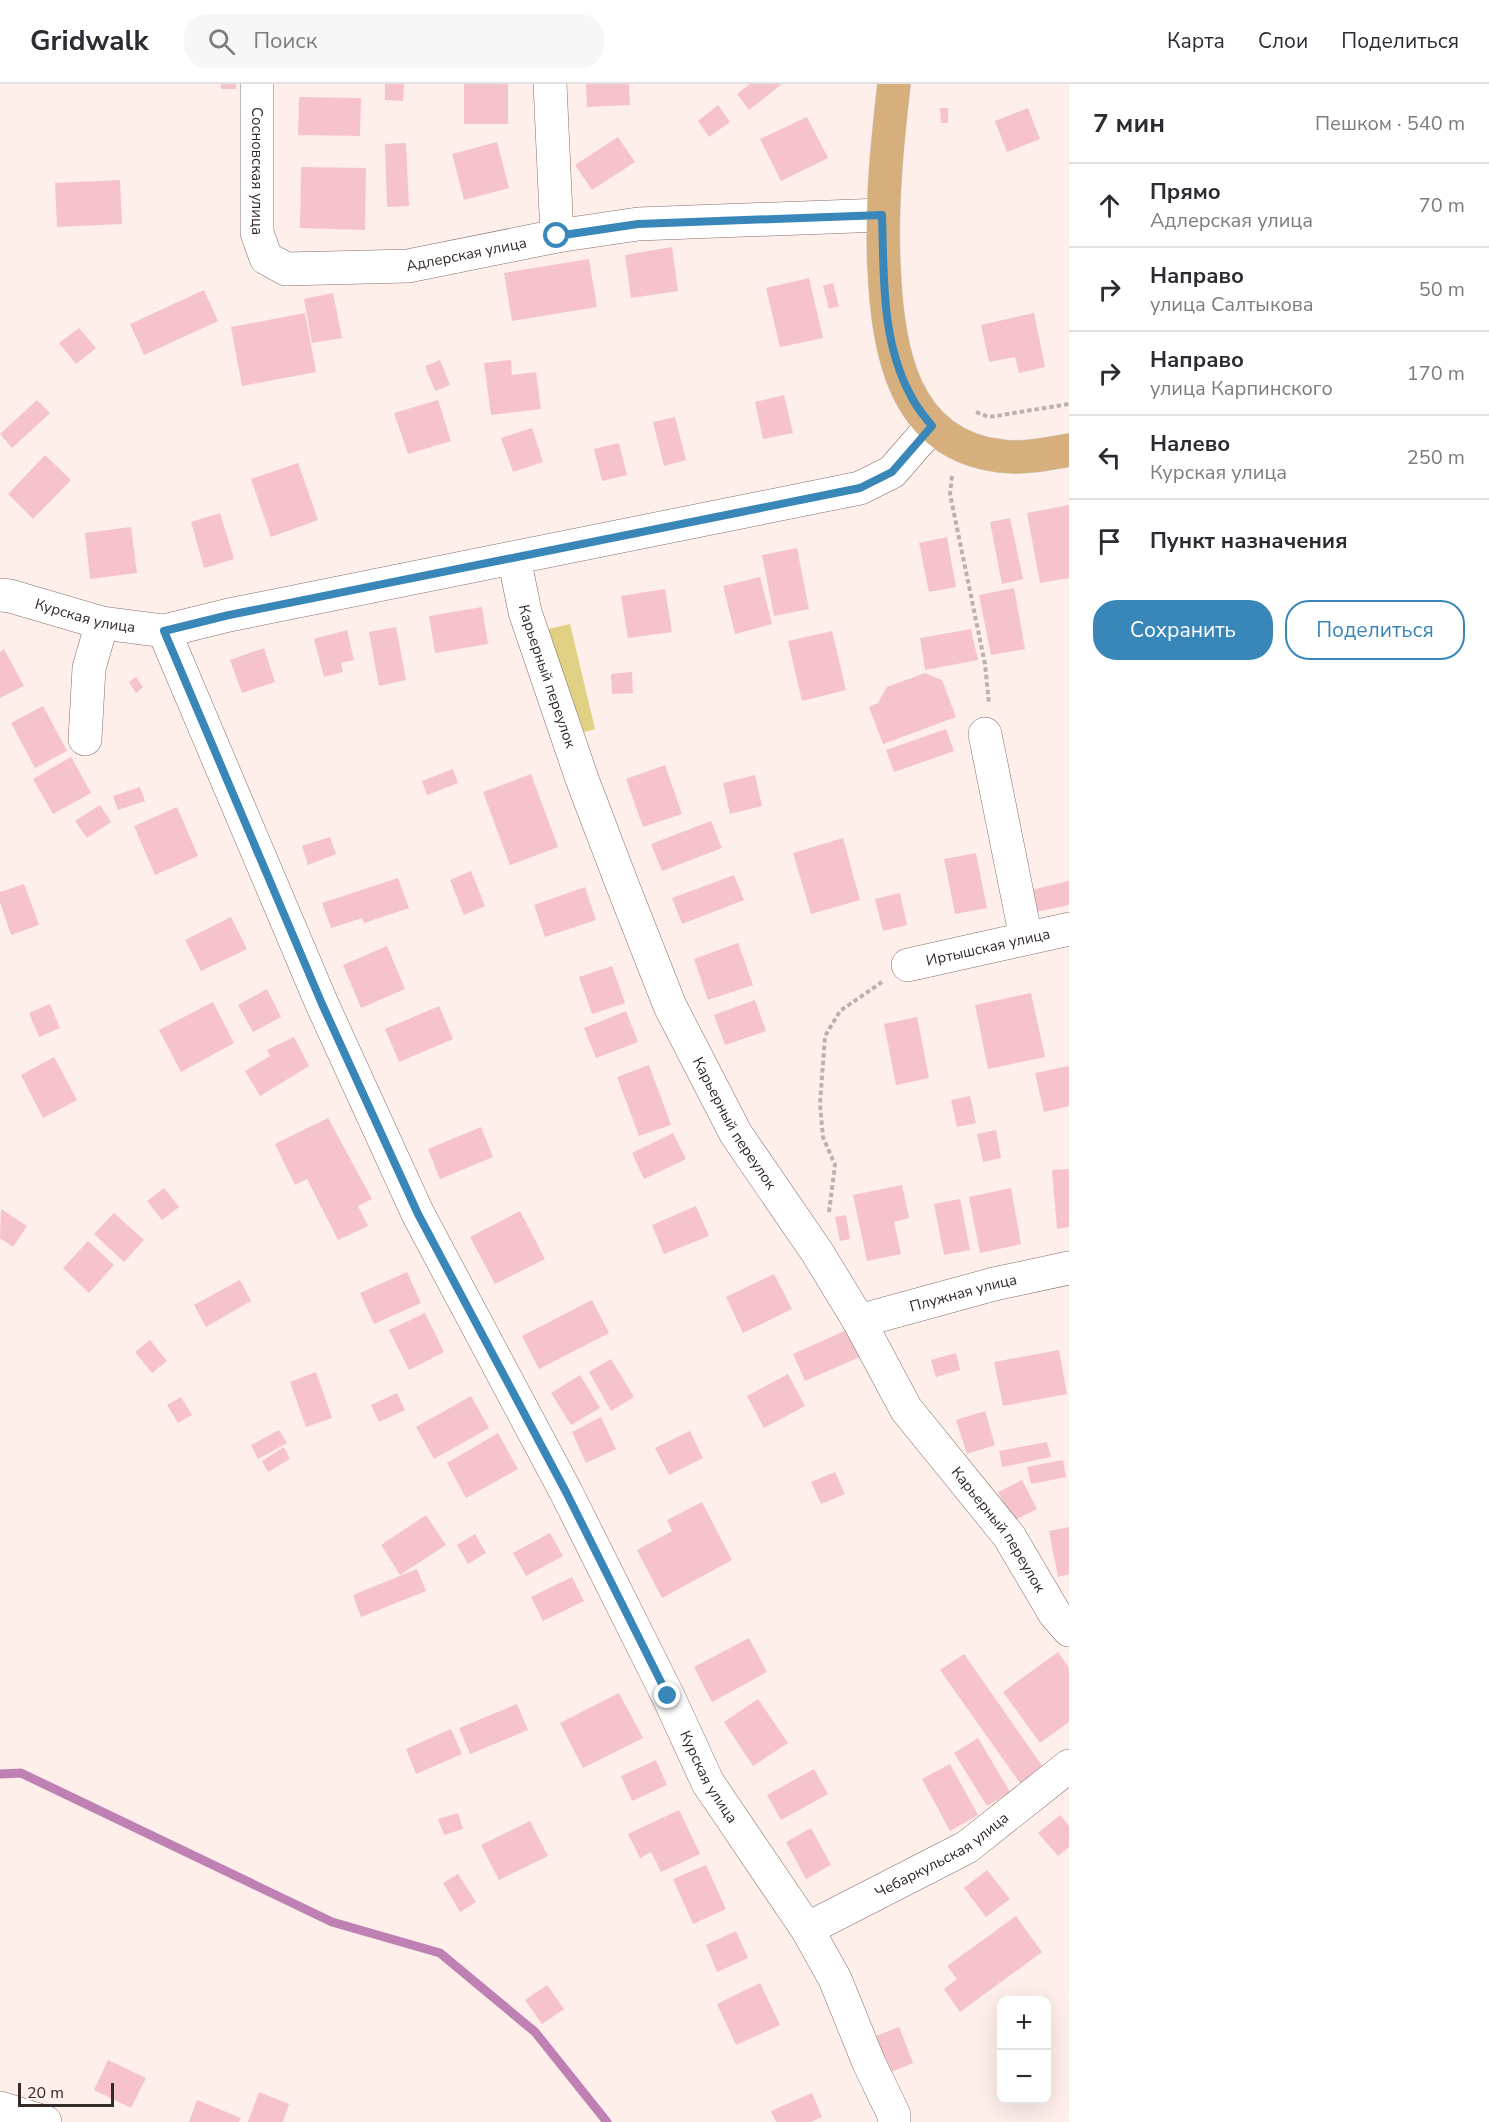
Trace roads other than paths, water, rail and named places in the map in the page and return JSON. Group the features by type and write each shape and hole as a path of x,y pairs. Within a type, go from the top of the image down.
{"main road":[{"path":"894,84 882,215 886,311 897,364 912,399 945,434 978,451 1001,456 1026,456 1069,450"}],"street":[{"name":"Сосновская улица","path":"257,84 257,233 266,258"},
{"path":"550,84 557,236"},
{"name":"Адлерская улица","path":"266,258 286,269 408,266 557,236 638,224 882,215"},
{"path":"164,631 229,615 860,488 892,472 945,434"},
{"name":"Карьерный переулок","path":"514,558 525,612 582,778 670,1006 736,1134 817,1252 859,1321 906,1409 1009,1536 1055,1614 1069,1630"},
{"name":"Курская улица","path":"0,595 102,623 164,631 322,1004 418,1214 566,1492 668,1696 708,1783 807,1929 835,1979 869,2063 894,2115 894,2122"},
{"path":"85,739 89,668 102,623"},
{"path":"986,734 1026,938"},
{"name":"Иртышская улица","path":"908,965 1069,928"},
{"name":"Плужная улица","path":"859,1321 994,1284 1069,1268"},
{"name":"Чебаркульская улица","path":"807,1929 967,1847 1069,1766"},
{"path":"0,2108 45,2122"}],"waterway":[{"path":"0,1774 21,1773 332,1922 440,1953 535,2032 607,2122"}]}
